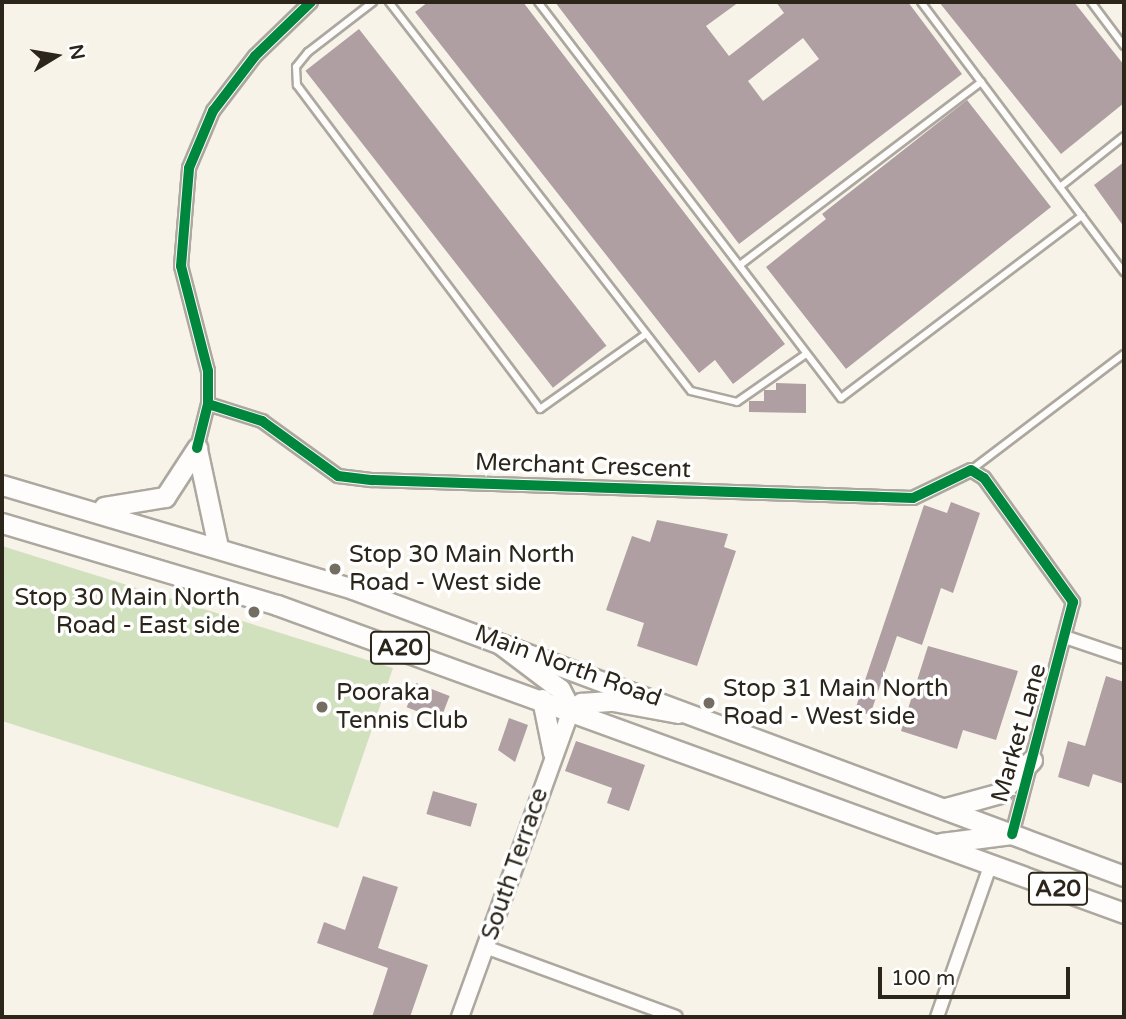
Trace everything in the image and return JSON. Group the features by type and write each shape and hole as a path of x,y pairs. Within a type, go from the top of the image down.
{"highway":[{"path":"96,508 165,497 197,448"},
{"path":"197,448 218,547"},
{"name":"Main North Road","path":"2,485 96,508 497,640 1124,876"},
{"name":"Main North Road","path":"2,523 278,605 1124,913"},
{"path":"497,640 515,660 560,689 571,711 581,703 613,701 704,716"},
{"path":"542,699 554,753"},
{"path":"946,808 1000,793 1032,760"},
{"path":"934,844 1012,834"}],"street":[{"path":"197,448 208,404 208,371 181,266 189,168 213,111 255,56 311,2"},
{"name":"Merchant Crescent","path":"208,404 262,421 338,476 373,480 913,498 971,470"},
{"name":"Market Lane","path":"971,470 984,478 1073,602 1068,638 1012,834"},
{"path":"1068,638 1124,657"},
{"name":"South Terrace","path":"460,1017 571,711"},
{"path":"937,1017 991,864"},
{"path":"485,947 676,1017"}],"lane":[{"path":"373,2 307,52 296,66 297,85 540,409 646,334"},
{"path":"389,2 691,391 714,401 737,402 806,354"},
{"path":"538,2 841,398 1082,216"},
{"path":"920,2 1124,272"},
{"path":"1091,2 1124,46"},
{"path":"740,265 981,82"},
{"path":"1060,187 1124,136"},
{"name":"Merchant Crescent","path":"971,470 1124,354"}],"green space":[{"path":"2,546 393,668 338,828 2,721"}],"building":[{"path":"428,2 523,2 785,344 733,384 715,360 699,373 415,12"},
{"path":"555,2 739,2 706,26 729,56 784,13 776,2 908,2 962,74 739,244","holes":["803,38 819,59 763,101 748,81"]},
{"path":"939,2 1074,2 1124,65 1124,103 1061,154"},
{"path":"359,29 606,346 553,388 305,71"},
{"path":"967,100 1051,207 846,369 766,267 826,219 822,214"},
{"path":"1124,162 1124,227 1094,185"},
{"path":"776,383 806,384 806,413 749,412 749,401 764,401 764,390 776,390"},
{"path":"951,502 980,513 953,593 941,588 922,645 897,636 870,715 855,710 924,505 947,513"},
{"path":"657,520 728,534 724,547 736,551 697,666 637,646 644,623 606,610 632,536 650,542"},
{"path":"928,646 1018,671 996,740 963,730 957,749 901,731"},
{"path":"1106,676 1124,682 1124,784 1093,774 1089,787 1058,777 1068,741 1085,746"},
{"path":"416,683 450,696 440,720 407,707"},
{"path":"509,718 528,725 515,762 498,750"},
{"path":"576,741 645,765 629,811 607,803 612,788 565,771"},
{"path":"433,791 477,804 471,827 426,814"},
{"path":"363,876 398,887 378,948 428,965 410,1017 372,1017 388,968 317,943 324,922 345,930"}],"cycle path":[{"path":"197,448 208,404 208,371 181,266 189,168 213,111 255,56 311,2"},
{"path":"208,404 262,421 338,476 373,480 913,498 971,470 984,478 1073,602 1012,834"}],"place":[{"name":"Stop 30 Main North Road - West side","path":"335,569"},
{"name":"Stop 30 Main North Road - East side","path":"254,612"},
{"name":"Stop 31 Main North Road - West side","path":"709,703"},
{"name":"Pooraka Tennis Club","path":"322,707"}]}
